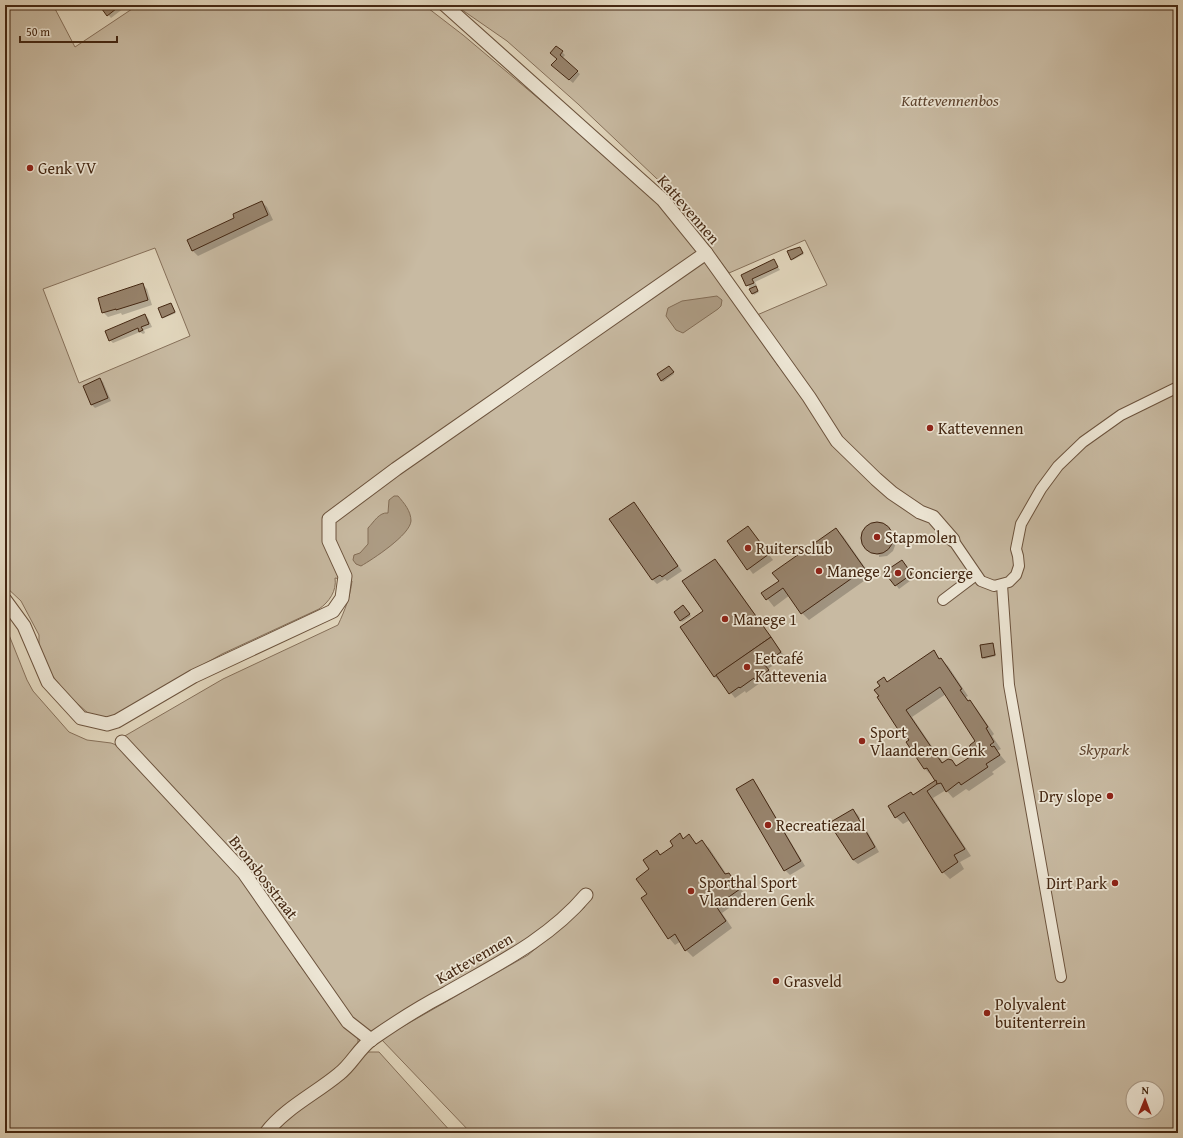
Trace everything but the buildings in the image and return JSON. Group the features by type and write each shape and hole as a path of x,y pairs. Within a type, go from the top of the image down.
{"street":[{"name":"Kattevennen","path":"444,5 663,200 706,253 809,397 837,441 892,493 920,512 933,517 953,540 974,571"},
{"path":"5,600 24,626 48,682 81,718 107,724 117,721 194,676 333,611 342,598 345,576 329,541 329,519 396,469 706,253"},
{"path":"943,600 974,571 981,581 987,584 994,586 1010,582 1016,575 1019,566 1016,549 1021,524 1041,489 1058,466 1083,442 1120,415 1178,387"},
{"path":"1002,585 1008,685 1062,977"},
{"name":"Bronsbosstraat","path":"122,742 244,873 348,1022 371,1040"},
{"name":"Kattevennen","path":"266,1133 282,1116 340,1074 371,1040 443,994 502,963 537,940 576,907 586,895"}],"green space":[{"path":"5,5 53,5 75,47 138,5 424,5 463,35 646,189 697,250 779,367 789,363 757,315 827,285 805,240 729,273 688,218 674,195 578,104 507,41 455,5 1178,5 1178,1133 471,1133 381,1039 528,955 585,907 579,897 540,932 371,1035 350,1018 287,930 123,737 223,679 338,625 347,603 352,581 335,578 335,587 332,596 319,609 222,654 113,716 105,717 89,714 69,696 46,668 39,650 39,635 21,601 5,586","holes":["155,248 190,336 79,383 43,289"]},
{"path":"5,629 33,691 69,732 87,740 111,743 122,747 230,864 271,920 298,963 341,1018 358,1036 358,1047 321,1082 279,1110 262,1133 5,1133"},
{"path":"367,1052 379,1052 452,1133 273,1133 278,1126 347,1075"}],"shaded area":[{"path":"717,296 722,300 721,306 683,333 676,330 666,316 668,308 682,301"},
{"path":"394,496 398,496 405,504 411,517 409,527 398,540 382,552 361,566 356,564 353,560 354,555 360,553 368,544 368,528 379,516 388,513 389,500"}],"place":[{"name":"Genk VV","path":"30,168"},
{"name":"Kattevennen","path":"930,428"},
{"name":"Stapmolen","path":"877,537"},
{"name":"Ruitersclub","path":"748,548"},
{"name":"Manege 2","path":"819,571"},
{"name":"Concierge","path":"898,573"},
{"name":"Manege 1","path":"725,619"},
{"name":"Eetcafé Kattevenia","path":"747,667"},
{"name":"Sport Vlaanderen Genk","path":"862,741"},
{"name":"Dry slope","path":"1110,796"},
{"name":"Recreatiezaal","path":"768,825"},
{"name":"Dirt Park","path":"1115,883"},
{"name":"Sporthal Sport Vlaanderen Genk","path":"691,891"},
{"name":"Grasveld","path":"776,981"},
{"name":"Polyvalent buitenterrein","path":"987,1013"}],"park label":[{"name":"Kattevennenbos","path":"950,100"},
{"name":"Skypark","path":"1104,749"}]}
